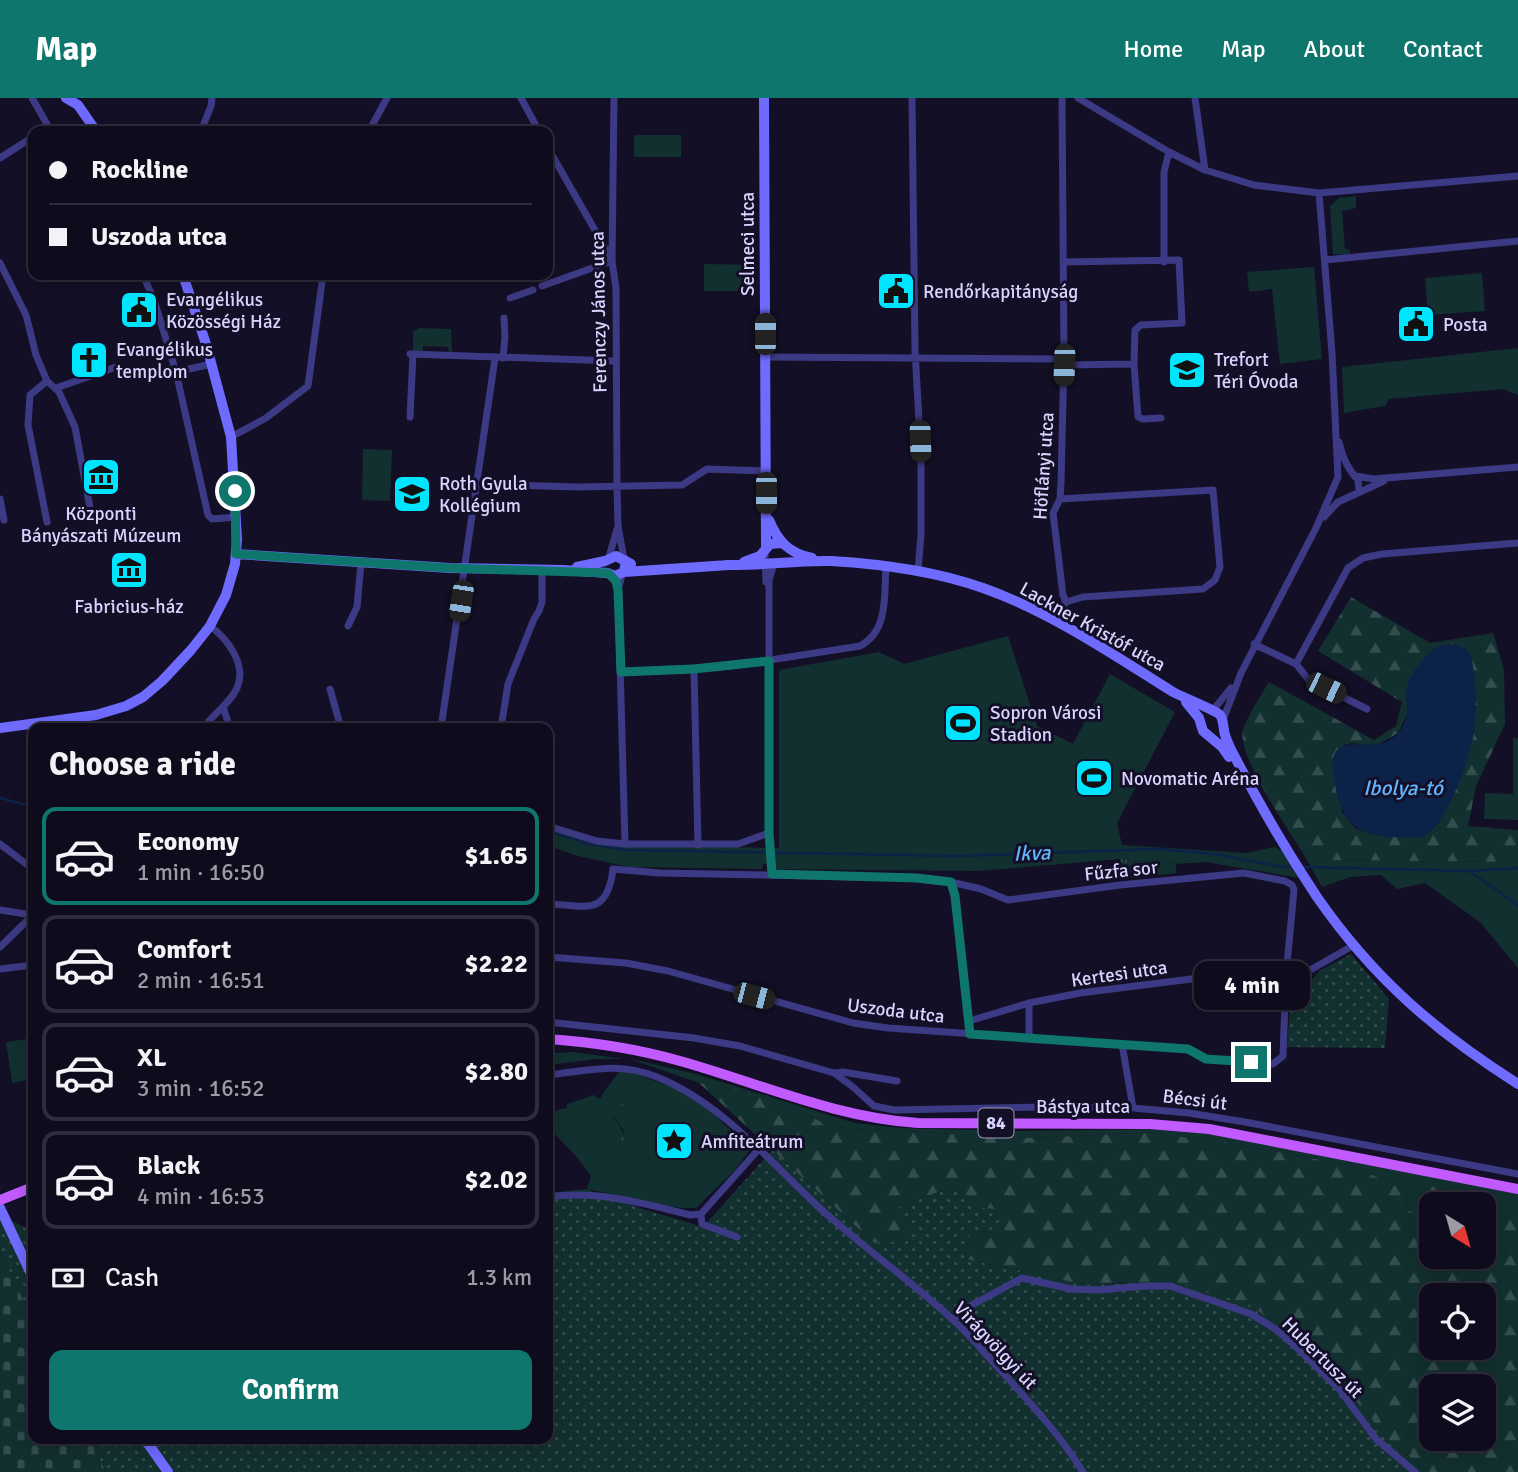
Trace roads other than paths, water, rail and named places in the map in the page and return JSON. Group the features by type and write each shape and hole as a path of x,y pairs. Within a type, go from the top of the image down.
{"main road":[{"name":"Bástya utca","path":"553,1040 659,1055 845,1112 883,1121 1150,1124 1209,1129 1518,1189"},
{"name":"Bástya utca","path":"553,1046 568,1042"},
{"path":"0,1200 28,1189"}],"street":[{"path":"32,98 45,126"},
{"path":"203,126 212,98"},
{"path":"372,126 387,98"},
{"path":"521,98 536,126"},
{"name":"Ferenczy János utca","path":"614,98 612,261 616,288 618,590 625,844"},
{"name":"Selmeci utca","path":"764,98 766,515 770,557 769,864 772,874"},
{"path":"912,98 915,358 922,524 918,571"},
{"name":"Höflányi utca","path":"1062,98 1064,362 1060,499 1053,513 1066,601"},
{"path":"1078,98 1205,170 1254,185 1319,193 1518,176"},
{"path":"1195,98 1205,170"},
{"path":"70,99 93,126"},
{"path":"0,158 28,140"},
{"path":"1164,262 1164,172 1169,152"},
{"path":"542,286 612,261 553,157"},
{"path":"1319,193 1336,426 1336,490 1344,499"},
{"path":"1325,260 1518,241"},
{"path":"1063,262 1179,260 1182,323 1137,327 1135,330 1134,364 1138,417 1161,418"},
{"path":"0,263 26,315 36,355 47,381 56,388 75,427 90,508"},
{"path":"145,280 176,372 210,518 237,517"},
{"path":"46,723 73,720 126,706 143,697 162,681 210,626 226,595 236,554 237,517 231,437 185,280"},
{"path":"231,437 288,403 304,392 310,383 322,280"},
{"path":"510,298 533,290"},
{"path":"442,723 477,484 505,337 504,318"},
{"path":"410,417 412,354 615,361"},
{"path":"765,357 1134,364"},
{"path":"176,372 211,364"},
{"path":"56,388 116,367"},
{"path":"47,381 30,395 27,415 47,522"},
{"path":"1336,426 1343,458 1360,486 1359,491"},
{"path":"1208,734 1219,732 1254,644 1316,528 1336,481 1344,474 1366,479 1518,467"},
{"path":"477,484 682,485 707,469 766,471"},
{"path":"1316,528 1332,508 1344,499 1353,497 1378,482 1409,476"},
{"path":"1052,619 1066,601 1073,598 1203,589 1215,580 1220,566 1213,490 1060,499"},
{"path":"0,499 4,520"},
{"name":"Selmeci utca","path":"766,515 783,546"},
{"name":"Ferenczy János utca","path":"607,559 618,526"},
{"name":"Lackner Kristóf utca","path":"770,557 774,542 801,555 830,561"},
{"path":"1296,664 1344,574 1363,558 1382,554 1518,543"},
{"path":"770,557 787,557 783,546"},
{"name":"Lackner Kristóf utca","path":"236,554 466,569 542,570 640,567 662,569 726,565 770,557"},
{"name":"Lackner Kristóf utca","path":"563,570 616,556 619,569"},
{"name":"Lackner Kristóf utca","path":"726,565 760,556 830,561 918,571 982,587 1052,619 1173,692 1189,704 1199,718 1203,732 1222,747 1252,789"},
{"path":"607,559 605,569 619,569"},
{"path":"348,626 357,607 361,562"},
{"path":"621,672 694,669 769,661 860,646 876,633 883,617 886,566"},
{"path":"502,723 508,684 534,619 540,611 542,570"},
{"path":"208,722 238,686 239,671 234,652 226,640 210,626"},
{"path":"1254,644 1296,664 1309,680 1367,709"},
{"path":"694,669 698,845"},
{"path":"1199,718 1204,711 1212,710 1225,698 1241,673"},
{"path":"330,689 340,723"},
{"name":"Lackner Kristóf utca","path":"1173,692 1212,710 1223,722 1228,743 1252,789 1301,871 1354,944 1396,992 1453,1040 1518,1084"},
{"path":"223,707 228,723"},
{"path":"0,728 28,725"},
{"path":"553,828 597,841 625,844 738,844 769,833"},
{"path":"0,844 28,865"},
{"name":"Fűzfa sor","path":"553,904 587,907 603,901 614,869 659,873 917,878 981,889 1008,900 1119,885 1244,873 1286,881 1292,885 1294,890 1286,975"},
{"path":"951,882 955,896 970,1034"},
{"path":"0,910 28,914"},
{"path":"0,947 28,920"},
{"name":"Kertesi utca","path":"969,1021 1029,1003 1080,993 1231,974 1286,975 1312,969 1354,944"},
{"name":"Uszoda utca","path":"553,957 626,963 668,971 853,1023 1029,1039 1188,1049 1206,1059 1273,1063 1283,1056 1286,975"},
{"path":"0,970 28,966"},
{"path":"1029,1003 1029,1039"},
{"name":"Bécsi út","path":"553,1023 694,1038 740,1046 834,1073 874,1106 894,1110 1133,1108 1245,1122 1518,1174"},
{"path":"1122,1044 1133,1108"},
{"name":"Virágvölgyi út","path":"553,1074 603,1067 638,1071 658,1077 699,1099 823,1211 953,1320 1020,1392 1063,1443 1083,1472"},
{"name":"Bécsi út","path":"834,1073 843,1072 897,1081"},
{"path":"553,1196 584,1194 619,1197 690,1215 701,1214 758,1150"},
{"path":"0,1208 28,1267"},
{"path":"701,1214 702,1224 737,1237"},
{"name":"Hubertusz út","path":"953,1320 971,1306 1022,1278 1071,1289 1170,1286 1251,1314 1274,1328 1339,1389 1377,1439 1415,1472"},
{"path":"148,1444 168,1472"}],"water":[{"name":"Ibolya-tó","path":"1456,644 1468,650 1471,656 1476,713 1468,758 1449,805 1441,819 1423,837 1391,837 1365,832 1346,816 1339,802 1333,768 1335,753 1341,747 1378,744 1396,735 1406,719 1407,687 1414,671 1435,648"}],"waterway":[{"name":"Ikva","path":"0,798 28,806"},
{"name":"Ikva","path":"553,833 588,844 627,850 959,856 1157,849 1214,854 1294,867"},
{"name":"Ikva","path":"1301,867 1469,871 1518,868"},
{"path":"1469,871 1518,905"}],"place":[{"name":"Rendőrkapitányság","path":"896,291"},
{"name":"Evangélikus Közösségi Ház","path":"139,310"},
{"name":"Posta","path":"1416,324"},
{"name":"Evangélikus templom","path":"89,360"},
{"name":"Trefort Téri Óvoda","path":"1187,370"},
{"name":"Központi Bányászati Múzeum","path":"101,477"},
{"name":"Roth Gyula Kollégium","path":"412,494"},
{"name":"Fabricius-ház","path":"129,570"},
{"name":"Sopron Városi Stadion","path":"963,723"},
{"name":"Novomatic Aréna","path":"1094,778"},
{"name":"Amfiteátrum","path":"674,1141"}]}
